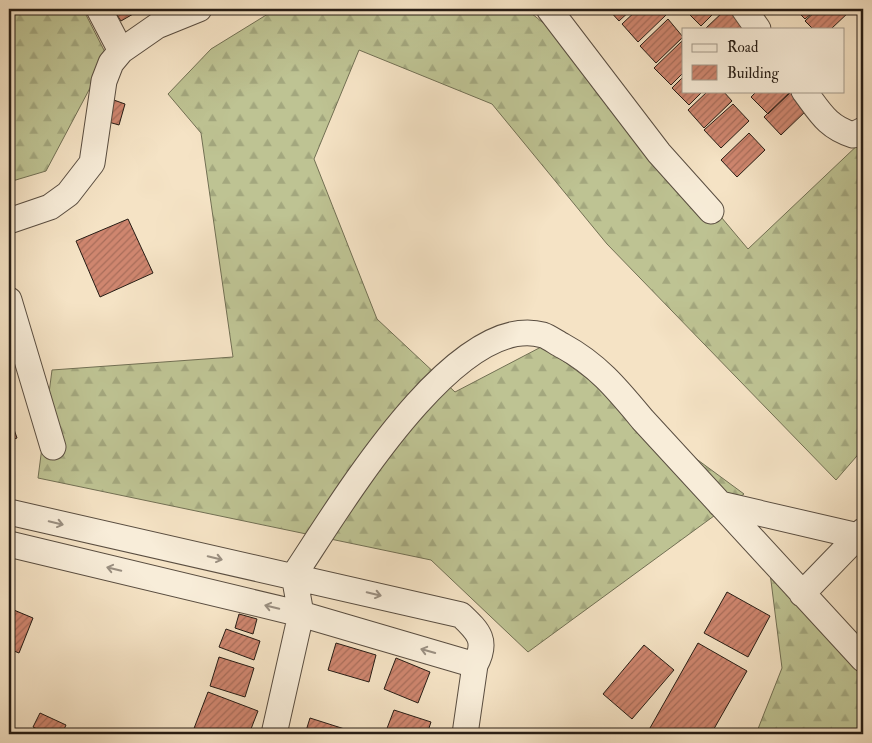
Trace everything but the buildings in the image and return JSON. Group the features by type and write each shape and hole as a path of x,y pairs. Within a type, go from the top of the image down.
{"street":[{"path":"99,9 121,52"},
{"path":"9,221 50,206 68,194 92,163 104,81 111,62 121,52 156,26 199,9"},
{"path":"549,9 659,153 711,211"},
{"path":"744,9 757,28"},
{"path":"805,92 822,116 837,130 853,135 863,130"},
{"path":"9,300 53,447"},
{"path":"274,734 301,614 294,576 363,472 419,401 446,372 481,346 512,334 543,335 586,359 612,382 720,504 863,659"},
{"path":"720,504 861,533"},
{"path":"9,512 461,615 474,628 482,643 480,655 475,665 465,734"},
{"path":"802,594 861,533"},
{"path":"9,544 301,614 475,665"}],"green space":[{"path":"9,9 83,9 107,56 46,171 9,182"},
{"path":"276,9 526,9 588,59 748,249 863,140 863,449 836,480 607,244 492,104 359,50 314,159 377,319 455,392 543,346 744,494 528,652 431,560 38,478 52,370 233,357 201,133 168,94 211,49"},
{"path":"769,565 842,640 863,682 863,734 756,734 782,668"}]}
